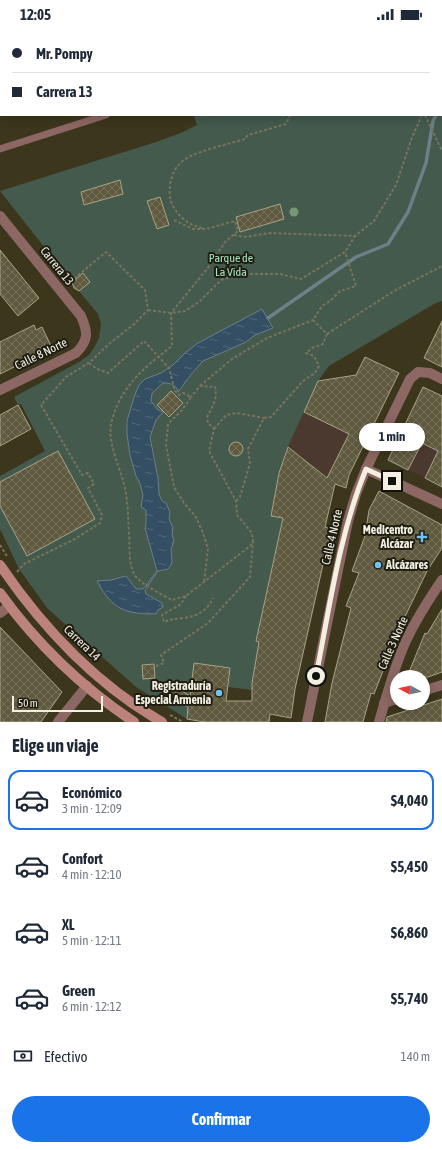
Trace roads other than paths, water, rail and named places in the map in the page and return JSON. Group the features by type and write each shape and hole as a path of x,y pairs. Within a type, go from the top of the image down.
{"main road":[{"name":"Carrera 14","path":"4,562 40,619 70,651 128,700 162,722"},
{"path":"0,593 31,632 52,654 87,686 134,722"}],"street":[{"name":"Carrera 13","path":"0,216 82,316 86,326 86,336"},
{"name":"Calle 8 Norte","path":"0,390 76,353 83,345 86,336"},
{"name":"Calle 4 Norte","path":"308,722 346,529 356,494 366,469 410,379 418,372 430,373 442,379"},
{"path":"366,469 442,504"},
{"name":"Calle 3 Norte","path":"379,722 391,680 406,640 442,580"},
{"path":"0,613 9,606"},
{"path":"430,689 442,685"},
{"path":"58,722 87,686"},
{"path":"384,703 390,701"}],"lane":[{"path":"0,149 103,116"}],"water":[{"path":"262,309 273,328 255,335 246,342 203,361 178,392 176,387 172,384 163,383 152,393 151,401 157,409 163,412 156,420 150,437 158,478 159,494 162,501 166,503 170,512 169,519 173,528 172,535 174,541 171,549 172,561 168,569 158,571 145,590 146,594 162,603 163,607 158,610 156,614 136,613 121,608 108,598 97,581 111,580 126,576 136,589 143,589 157,571 145,528 146,510 141,507 143,495 130,455 127,434 127,421 139,385 145,379 161,373 172,366 198,343"}],"waterway":[{"path":"268,318 356,257 388,244 408,212 426,163 433,121 436,116"}],"place":[{"name":"Medicentro Alcázar","path":"422,537"},
{"name":"Alcázares","path":"378,565"},
{"name":"Registraduría Especial Armenia","path":"219,693"}],"park label":[{"name":"Parque de La Vida","path":"231,265"}]}
